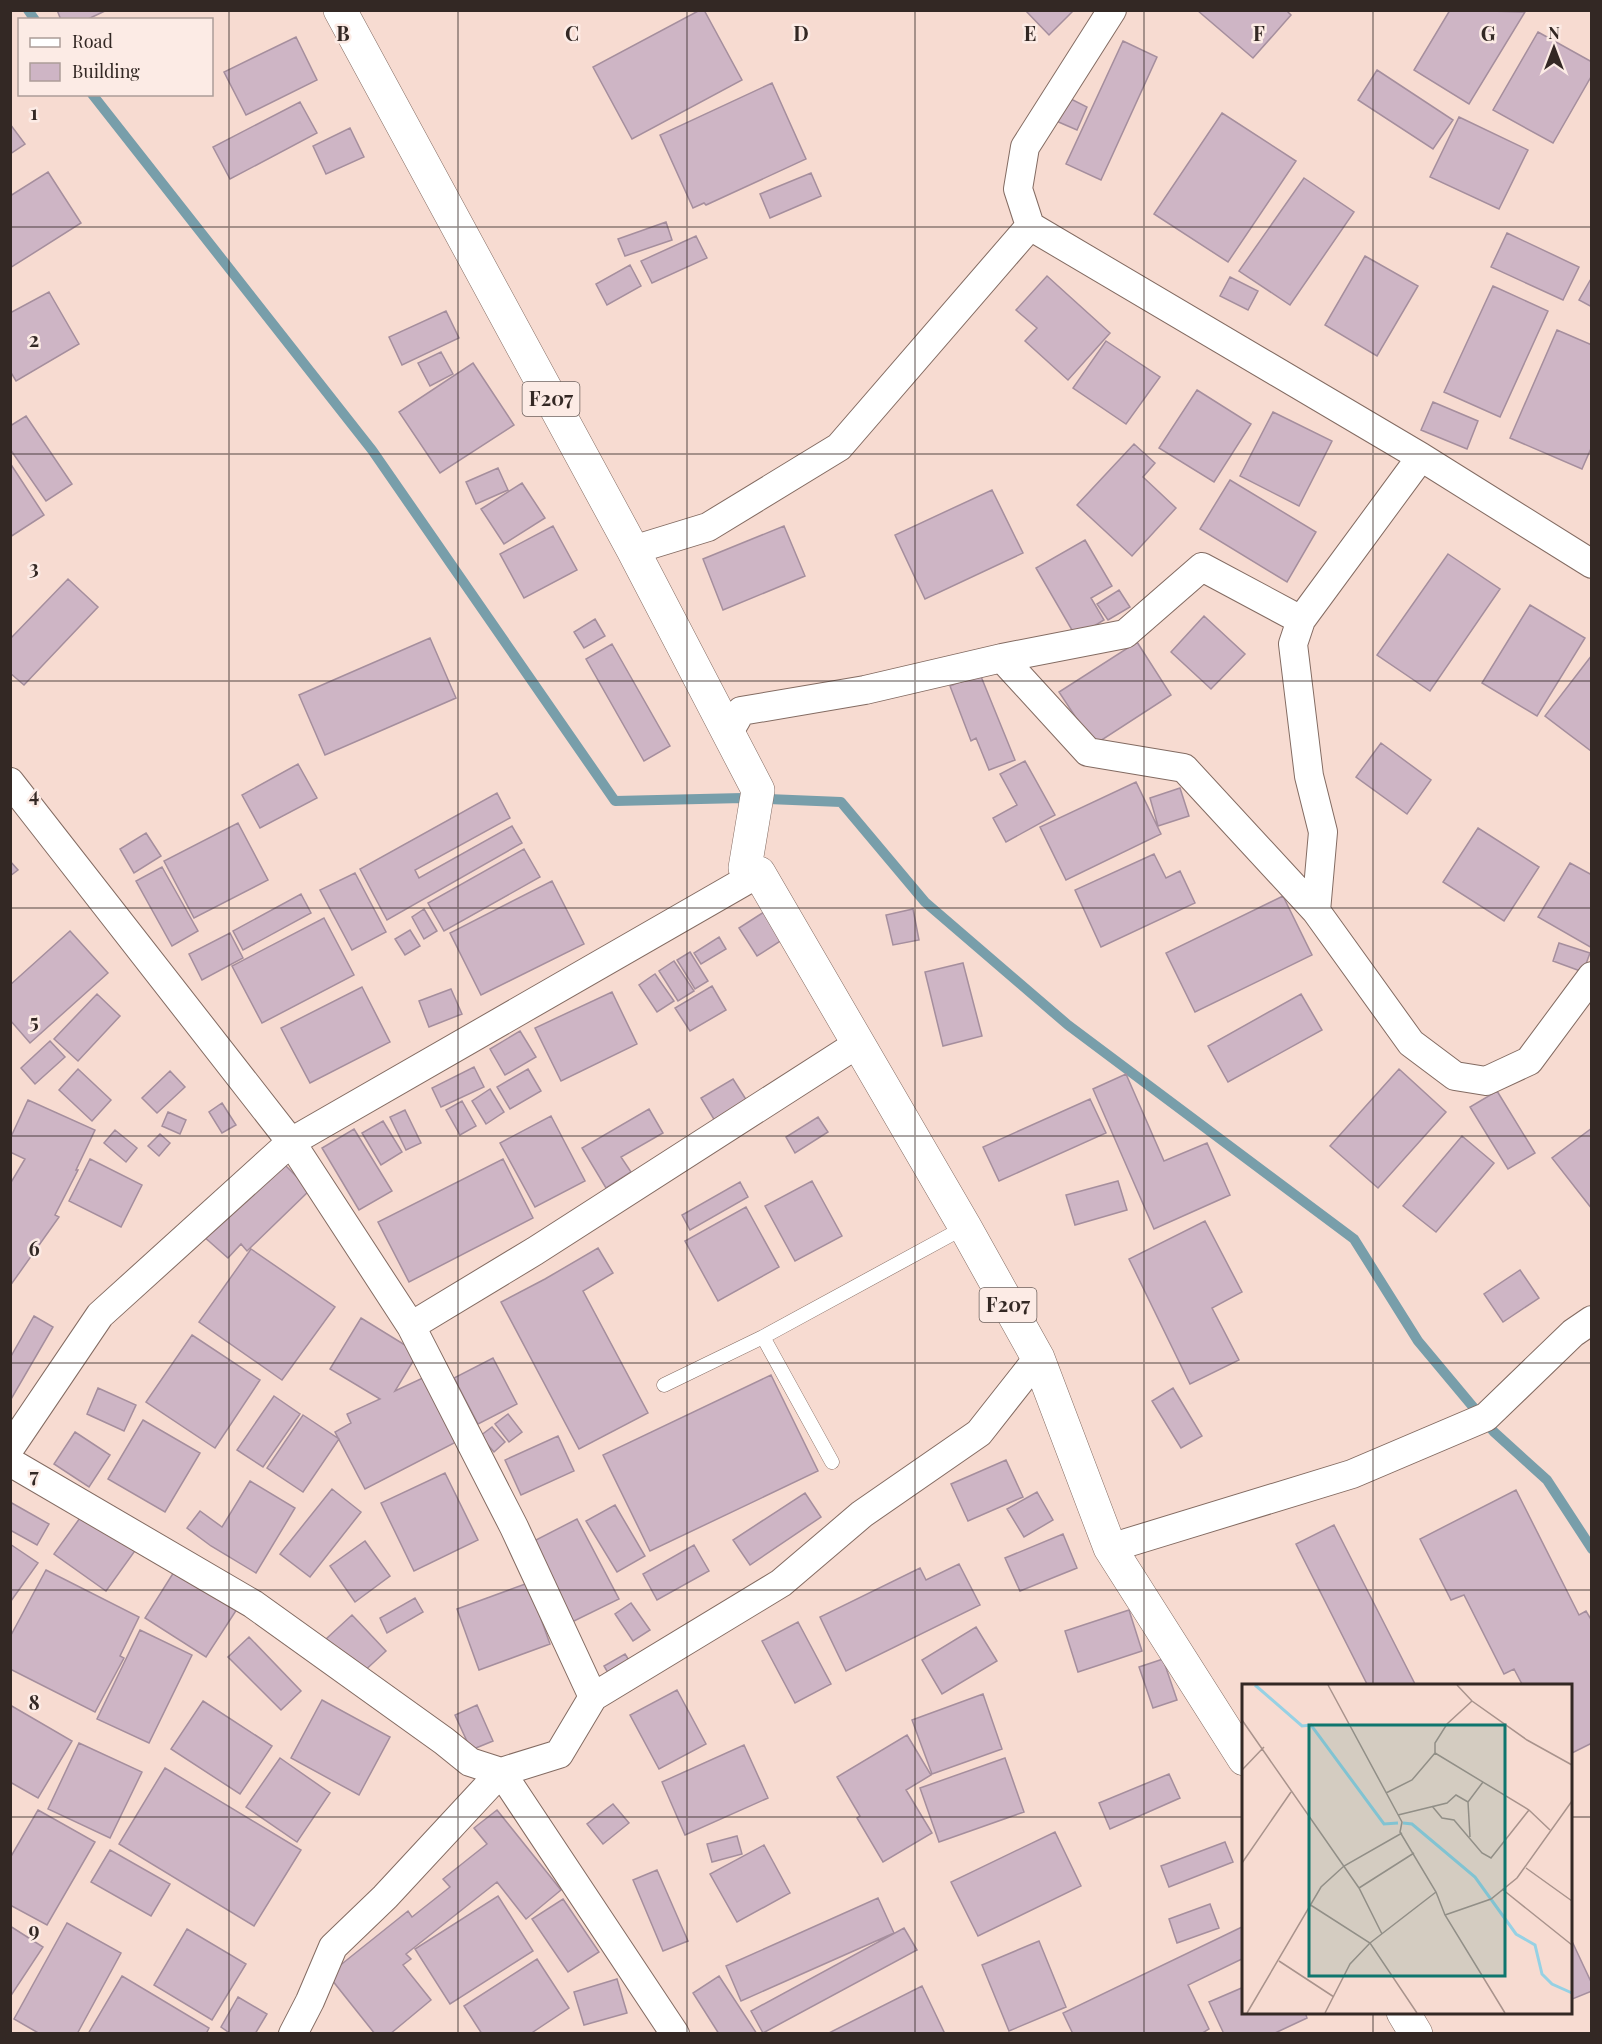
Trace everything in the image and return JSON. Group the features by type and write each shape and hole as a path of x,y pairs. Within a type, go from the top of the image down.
{"main road":[{"name":"F207","path":"340,10 633,550 758,790 752,870 859,1043 1038,1358 1110,1548 1242,1756"},
{"path":"1404,2014 1416,2034"}],"street":[{"path":"1112,10 1025,147 1018,189 1030,226 1421,457 1592,564"},
{"path":"633,550 708,527 839,447 1030,226"},
{"path":"1316,911 1323,831 1309,776 1293,644 1302,620 1421,457"},
{"path":"728,734 741,711 865,690 1002,658 1125,634 1202,567 1302,620"},
{"path":"1002,658 1088,752 1184,768 1316,911 1411,1043 1455,1076 1486,1081 1529,1061 1592,976"},
{"path":"10,782 291,1142 411,1326 514,1527 593,1697"},
{"path":"10,1448 100,1315 291,1142 752,870"},
{"path":"411,1326 535,1251 859,1043"},
{"path":"1110,1548 1352,1474 1486,1417 1585,1334"},
{"path":"293,2034 333,1947 385,1897 501,1772 559,1755 593,1697 781,1583 862,1514 979,1433 1038,1358"},
{"path":"10,1462 253,1604 470,1762 501,1772 675,2034"}],"lane":[{"path":"664,1384 763,1337 965,1227"},
{"path":"763,1337 832,1462"}],"building":[{"path":"57,10 107,10 90,18 60,18"},
{"path":"700,10 704,10 742,80 632,139 593,67"},
{"path":"1025,10 1074,10 1049,35"},
{"path":"1197,10 1286,10 1291,15 1253,58"},
{"path":"1450,10 1525,12 1469,104 1414,70"},
{"path":"1538,32 1592,62 1592,75 1553,143 1493,110"},
{"path":"296,37 317,80 246,115 224,72"},
{"path":"1123,41 1157,57 1101,180 1066,164"},
{"path":"1377,70 1453,120 1433,149 1358,100"},
{"path":"772,83 806,159 706,205 704,203 693,208 660,135"},
{"path":"1065,96 1087,107 1077,130 1054,120"},
{"path":"300,102 317,133 230,179 213,147"},
{"path":"1222,113 1296,161 1228,262 1154,214"},
{"path":"1459,117 1528,150 1499,209 1430,177"},
{"path":"10,124 25,144 10,154"},
{"path":"350,128 364,157 326,174 313,146"},
{"path":"48,172 81,223 10,268 10,196"},
{"path":"811,173 821,196 770,218 760,194"},
{"path":"1304,178 1354,212 1290,305 1239,271"},
{"path":"666,222 672,240 625,256 618,239"},
{"path":"1507,233 1579,267 1563,300 1491,267"},
{"path":"696,236 707,258 652,283 641,261"},
{"path":"1365,256 1418,286 1377,356 1325,325"},
{"path":"630,265 641,286 607,305 596,284"},
{"path":"1047,276 1110,333 1068,380 1025,341 1037,328 1016,310"},
{"path":"1230,277 1258,291 1248,310 1220,296"},
{"path":"1592,277 1592,307 1579,300"},
{"path":"1493,286 1548,311 1500,417 1444,392"},
{"path":"49,292 79,344 16,381 10,371 10,313"},
{"path":"446,311 459,338 402,365 389,337"},
{"path":"1557,330 1592,345 1592,446 1582,469 1510,438"},
{"path":"1106,341 1160,377 1126,424 1073,388"},
{"path":"441,352 453,374 430,386 418,363"},
{"path":"473,363 514,425 440,473 399,412"},
{"path":"1197,390 1251,424 1214,482 1159,448"},
{"path":"1433,402 1478,421 1467,449 1421,430"},
{"path":"1273,412 1332,441 1299,506 1240,476"},
{"path":"26,416 72,484 46,501 10,449 10,426"},
{"path":"1134,444 1155,463 1143,477 1176,508 1132,556 1077,505"},
{"path":"10,463 44,515 10,537"},
{"path":"498,468 508,490 476,504 466,482"},
{"path":"1230,480 1316,532 1287,582 1200,529"},
{"path":"522,483 545,518 504,544 481,509"},
{"path":"992,490 1023,553 925,599 895,535"},
{"path":"553,526 577,570 524,598 500,554"},
{"path":"784,526 805,576 723,610 703,559"},
{"path":"1085,540 1112,586 1091,598 1104,620 1076,637 1036,568"},
{"path":"1448,554 1500,589 1430,691 1377,655"},
{"path":"68,579 98,607 24,685 10,673 10,639"},
{"path":"1119,590 1130,607 1108,620 1097,604"},
{"path":"1530,605 1585,638 1537,716 1482,683"},
{"path":"1204,616 1245,654 1211,689 1171,652"},
{"path":"595,619 605,636 584,648 574,632"},
{"path":"430,638 456,698 325,755 299,695"},
{"path":"1137,642 1171,695 1094,745 1059,692"},
{"path":"612,644 670,746 644,761 586,659"},
{"path":"1592,655 1592,751 1591,751 1545,716"},
{"path":"980,674 1015,760 989,770 976,738 971,741 950,686"},
{"path":"1381,743 1431,780 1407,814 1356,777"},
{"path":"1025,761 1055,815 1006,842 993,818 1017,805 1000,774"},
{"path":"298,764 317,798 260,828 242,795"},
{"path":"1136,782 1161,834 1066,880 1040,827"},
{"path":"1180,788 1189,816 1158,826 1150,798"},
{"path":"497,793 510,818 415,870 419,878 512,826 522,843 387,920 360,869"},
{"path":"238,823 268,880 194,918 164,861"},
{"path":"1478,828 1539,867 1504,921 1443,882"},
{"path":"146,833 161,856 134,873 120,849"},
{"path":"524,849 540,877 444,931 428,903"},
{"path":"1154,854 1166,878 1180,871 1195,903 1101,947 1075,890"},
{"path":"10,861 18,870 10,876"},
{"path":"1570,863 1592,875 1592,948 1538,917"},
{"path":"162,867 198,931 172,946 136,881"},
{"path":"355,873 386,932 352,950 320,890"},
{"path":"552,881 584,944 481,995 450,933"},
{"path":"301,894 311,913 243,950 233,931"},
{"path":"1283,896 1312,955 1195,1012 1166,953"},
{"path":"424,909 437,931 424,939 412,917"},
{"path":"913,909 919,940 893,945 886,915"},
{"path":"764,912 782,940 757,956 739,928"},
{"path":"324,918 354,975 262,1023 232,966"},
{"path":"410,930 420,946 405,955 395,939"},
{"path":"70,931 108,973 30,1043 10,1020 10,985"},
{"path":"230,933 243,958 202,980 189,954"},
{"path":"719,937 726,949 701,964 694,953"},
{"path":"1559,943 1590,953 1583,972 1553,961"},
{"path":"690,952 708,981 695,989 677,960"},
{"path":"674,961 694,991 678,1001 659,971"},
{"path":"963,963 982,1036 943,1046 925,972"},
{"path":"655,974 674,1001 657,1012 639,985"},
{"path":"712,986 726,1010 690,1031 675,1008"},
{"path":"362,987 390,1042 310,1083 281,1028"},
{"path":"451,989 462,1014 429,1027 419,1001"},
{"path":"612,992 637,1044 561,1081 535,1028"},
{"path":"97,994 120,1016 78,1061 54,1039"},
{"path":"1301,994 1322,1030 1228,1082 1208,1046"},
{"path":"520,1031 536,1057 505,1075 490,1049"},
{"path":"50,1041 65,1057 35,1084 21,1068"},
{"path":"474,1067 484,1087 441,1107 432,1088"},
{"path":"78,1069 111,1100 92,1121 59,1090"},
{"path":"528,1069 541,1091 510,1109 497,1087"},
{"path":"1399,1069 1446,1112 1378,1188 1330,1146"},
{"path":"170,1071 185,1087 157,1113 142,1098"},
{"path":"1126,1074 1164,1161 1207,1143 1230,1195 1154,1229 1093,1089"},
{"path":"733,1079 747,1101 715,1121 701,1098"},
{"path":"490,1089 504,1112 486,1124 472,1101"},
{"path":"1497,1091 1535,1153 1508,1169 1470,1107"},
{"path":"1090,1099 1106,1133 999,1181 983,1147"},
{"path":"28,1100 95,1130 55,1215 59,1217 10,1286 10,1184 25,1159 10,1152 10,1139"},
{"path":"462,1101 476,1126 460,1135 446,1110"},
{"path":"222,1103 236,1125 222,1133 209,1112"},
{"path":"649,1109 663,1133 621,1157 631,1172 606,1188 582,1148"},
{"path":"405,1110 421,1143 406,1150 390,1117"},
{"path":"168,1112 186,1120 180,1134 162,1126"},
{"path":"551,1116 585,1181 535,1207 500,1143"},
{"path":"818,1117 828,1132 795,1153 786,1137"},
{"path":"383,1121 402,1152 381,1165 362,1133"},
{"path":"1592,1128 1592,1209 1552,1158"},
{"path":"354,1129 392,1191 359,1210 322,1148"},
{"path":"115,1130 137,1148 126,1162 104,1143"},
{"path":"160,1134 170,1143 159,1156 148,1146"},
{"path":"1462,1136 1494,1163 1436,1232 1403,1206"},
{"path":"90,1159 142,1185 121,1227 69,1201"},
{"path":"503,1159 533,1218 409,1282 378,1222"},
{"path":"283,1163 310,1190 247,1251 241,1244 228,1258 202,1235"},
{"path":"812,1181 842,1236 795,1261 765,1206"},
{"path":"1118,1181 1127,1210 1075,1225 1066,1195"},
{"path":"740,1182 748,1197 690,1230 682,1215"},
{"path":"746,1207 779,1267 718,1301 685,1241"},
{"path":"1205,1221 1242,1292 1212,1308 1239,1360 1190,1384 1129,1259"},
{"path":"598,1248 613,1273 583,1291 648,1413 579,1449 501,1302"},
{"path":"251,1249 335,1307 282,1380 199,1322"},
{"path":"1520,1270 1539,1298 1503,1322 1484,1294"},
{"path":"34,1316 53,1327 10,1401 10,1358"},
{"path":"361,1318 418,1353 395,1391 427,1376 460,1440 365,1489 335,1432 351,1423 347,1414 380,1399 330,1369"},
{"path":"192,1335 260,1380 215,1448 146,1402"},
{"path":"493,1358 517,1404 478,1424 454,1378"},
{"path":"771,1375 818,1471 650,1551 603,1455"},
{"path":"98,1388 136,1405 124,1431 87,1414"},
{"path":"1173,1388 1202,1436 1181,1448 1152,1401"},
{"path":"274,1396 300,1414 263,1467 237,1450"},
{"path":"508,1414 522,1432 509,1442 495,1424"},
{"path":"303,1415 339,1439 303,1492 267,1468"},
{"path":"143,1420 200,1453 165,1512 108,1479"},
{"path":"492,1427 505,1442 494,1452 480,1436"},
{"path":"75,1432 110,1455 89,1487 54,1464"},
{"path":"558,1436 574,1471 521,1495 505,1460"},
{"path":"1006,1460 1023,1497 968,1521 951,1484"},
{"path":"445,1473 478,1540 414,1571 381,1503"},
{"path":"250,1481 295,1508 256,1573 211,1546 187,1528 200,1511 222,1527"},
{"path":"332,1489 361,1512 310,1577 280,1554"},
{"path":"1516,1490 1579,1615 1586,1611 1592,1621 1592,1743 1572,1753 1572,1684 1522,1684 1514,1669 1504,1674 1464,1595 1451,1600 1420,1539"},
{"path":"1037,1492 1053,1520 1024,1537 1007,1509"},
{"path":"805,1493 821,1517 750,1565 733,1540"},
{"path":"10,1502 49,1524 37,1545 10,1530"},
{"path":"615,1505 645,1556 617,1572 586,1521"},
{"path":"85,1511 137,1548 106,1591 54,1554"},
{"path":"577,1519 619,1599 572,1622 530,1543"},
{"path":"1334,1525 1415,1684 1367,1684 1296,1544"},
{"path":"1063,1534 1077,1568 1020,1591 1005,1558"},
{"path":"365,1541 390,1576 355,1602 330,1566"},
{"path":"10,1544 38,1563 11,1601 10,1601"},
{"path":"694,1545 709,1571 657,1600 643,1574"},
{"path":"959,1564 980,1605 846,1671 820,1617 920,1568 926,1580"},
{"path":"177,1567 239,1606 206,1657 145,1618"},
{"path":"46,1570 139,1617 120,1656 124,1658 95,1712 10,1669 10,1637"},
{"path":"528,1583 550,1644 479,1670 457,1609"},
{"path":"415,1598 423,1612 387,1633 380,1618"},
{"path":"631,1603 650,1630 633,1641 615,1614"},
{"path":"1129,1610 1142,1651 1078,1672 1065,1631"},
{"path":"352,1615 386,1651 360,1675 326,1639"},
{"path":"798,1622 831,1684 795,1703 762,1641"},
{"path":"976,1627 997,1661 942,1694 922,1660"},
{"path":"140,1630 192,1655 149,1743 97,1719"},
{"path":"249,1637 301,1691 281,1710 228,1657"},
{"path":"625,1654 632,1665 611,1678 604,1666"},
{"path":"1163,1659 1177,1700 1153,1708 1139,1667"},
{"path":"677,1690 706,1744 659,1769 630,1715"},
{"path":"983,1694 1002,1749 932,1774 912,1720"},
{"path":"322,1700 390,1737 359,1795 291,1758"},
{"path":"203,1701 272,1746 240,1794 171,1749"},
{"path":"10,1705 72,1741 38,1798 10,1782"},
{"path":"477,1705 493,1741 471,1750 455,1715"},
{"path":"907,1735 931,1775 906,1790 932,1833 883,1862 857,1818 860,1816 837,1777"},
{"path":"79,1743 142,1772 110,1838 48,1809"},
{"path":"744,1745 768,1798 685,1835 662,1782"},
{"path":"280,1758 330,1793 297,1842 246,1807"},
{"path":"1005,1758 1024,1812 939,1842 920,1788"},
{"path":"165,1768 301,1850 254,1926 119,1844"},
{"path":"1169,1774 1180,1798 1110,1829 1099,1803"},
{"path":"613,1804 629,1823 603,1844 587,1824"},
{"path":"38,1810 95,1842 47,1925 10,1905 10,1858"},
{"path":"497,1810 561,1890 526,1919 497,1882 406,1954 411,1959 403,1965 431,2000 390,2034 375,2034 328,1975 408,1911 412,1917 450,1887 443,1879 487,1844 474,1828"},
{"path":"1055,1832 1081,1886 978,1936 951,1882"},
{"path":"737,1836 742,1854 712,1862 707,1844"},
{"path":"1225,1842 1233,1862 1169,1887 1161,1866"},
{"path":"764,1845 790,1893 737,1922 710,1874"},
{"path":"110,1850 170,1884 151,1916 91,1882"},
{"path":"657,1870 688,1941 663,1951 633,1880"},
{"path":"498,1896 533,1951 450,2004 415,1949"},
{"path":"878,1898 894,1933 741,2001 726,1966"},
{"path":"563,1899 599,1952 568,1972 532,1919"},
{"path":"1210,1904 1219,1928 1177,1943 1169,1919"},
{"path":"67,1923 121,1953 77,2034 40,2034 14,2019"},
{"path":"10,1926 43,1947 10,1997"},
{"path":"1242,1927 1242,1959 1188,1985 1209,2029 1201,2034 1073,2034 1063,2013"},
{"path":"904,1928 917,1950 763,2033 751,2011"},
{"path":"187,1929 246,1964 212,2020 154,1985"},
{"path":"1039,1941 1066,2007 1009,2031 982,1965"},
{"path":"1572,1941 1592,1984 1592,1991 1572,1999"},
{"path":"537,1959 569,2008 530,2034 482,2034 464,2006"},
{"path":"122,1976 209,2028 206,2034 88,2034"},
{"path":"719,1976 757,2034 719,2034 693,1993"},
{"path":"617,1979 627,2013 584,2025 574,1992"},
{"path":"922,1986 945,2034 827,2034"},
{"path":"1242,1988 1242,2014 1306,2014 1307,2018 1273,2034 1224,2034 1209,2002"},
{"path":"238,1997 267,2014 255,2034 231,2034 221,2027"}],"waterway":[{"path":"28,10 34,18"},
{"path":"94,96 372,450 615,801 743,798 841,802 925,902 1068,1025 1354,1239 1418,1341 1494,1432 1547,1480 1592,1549"}]}
